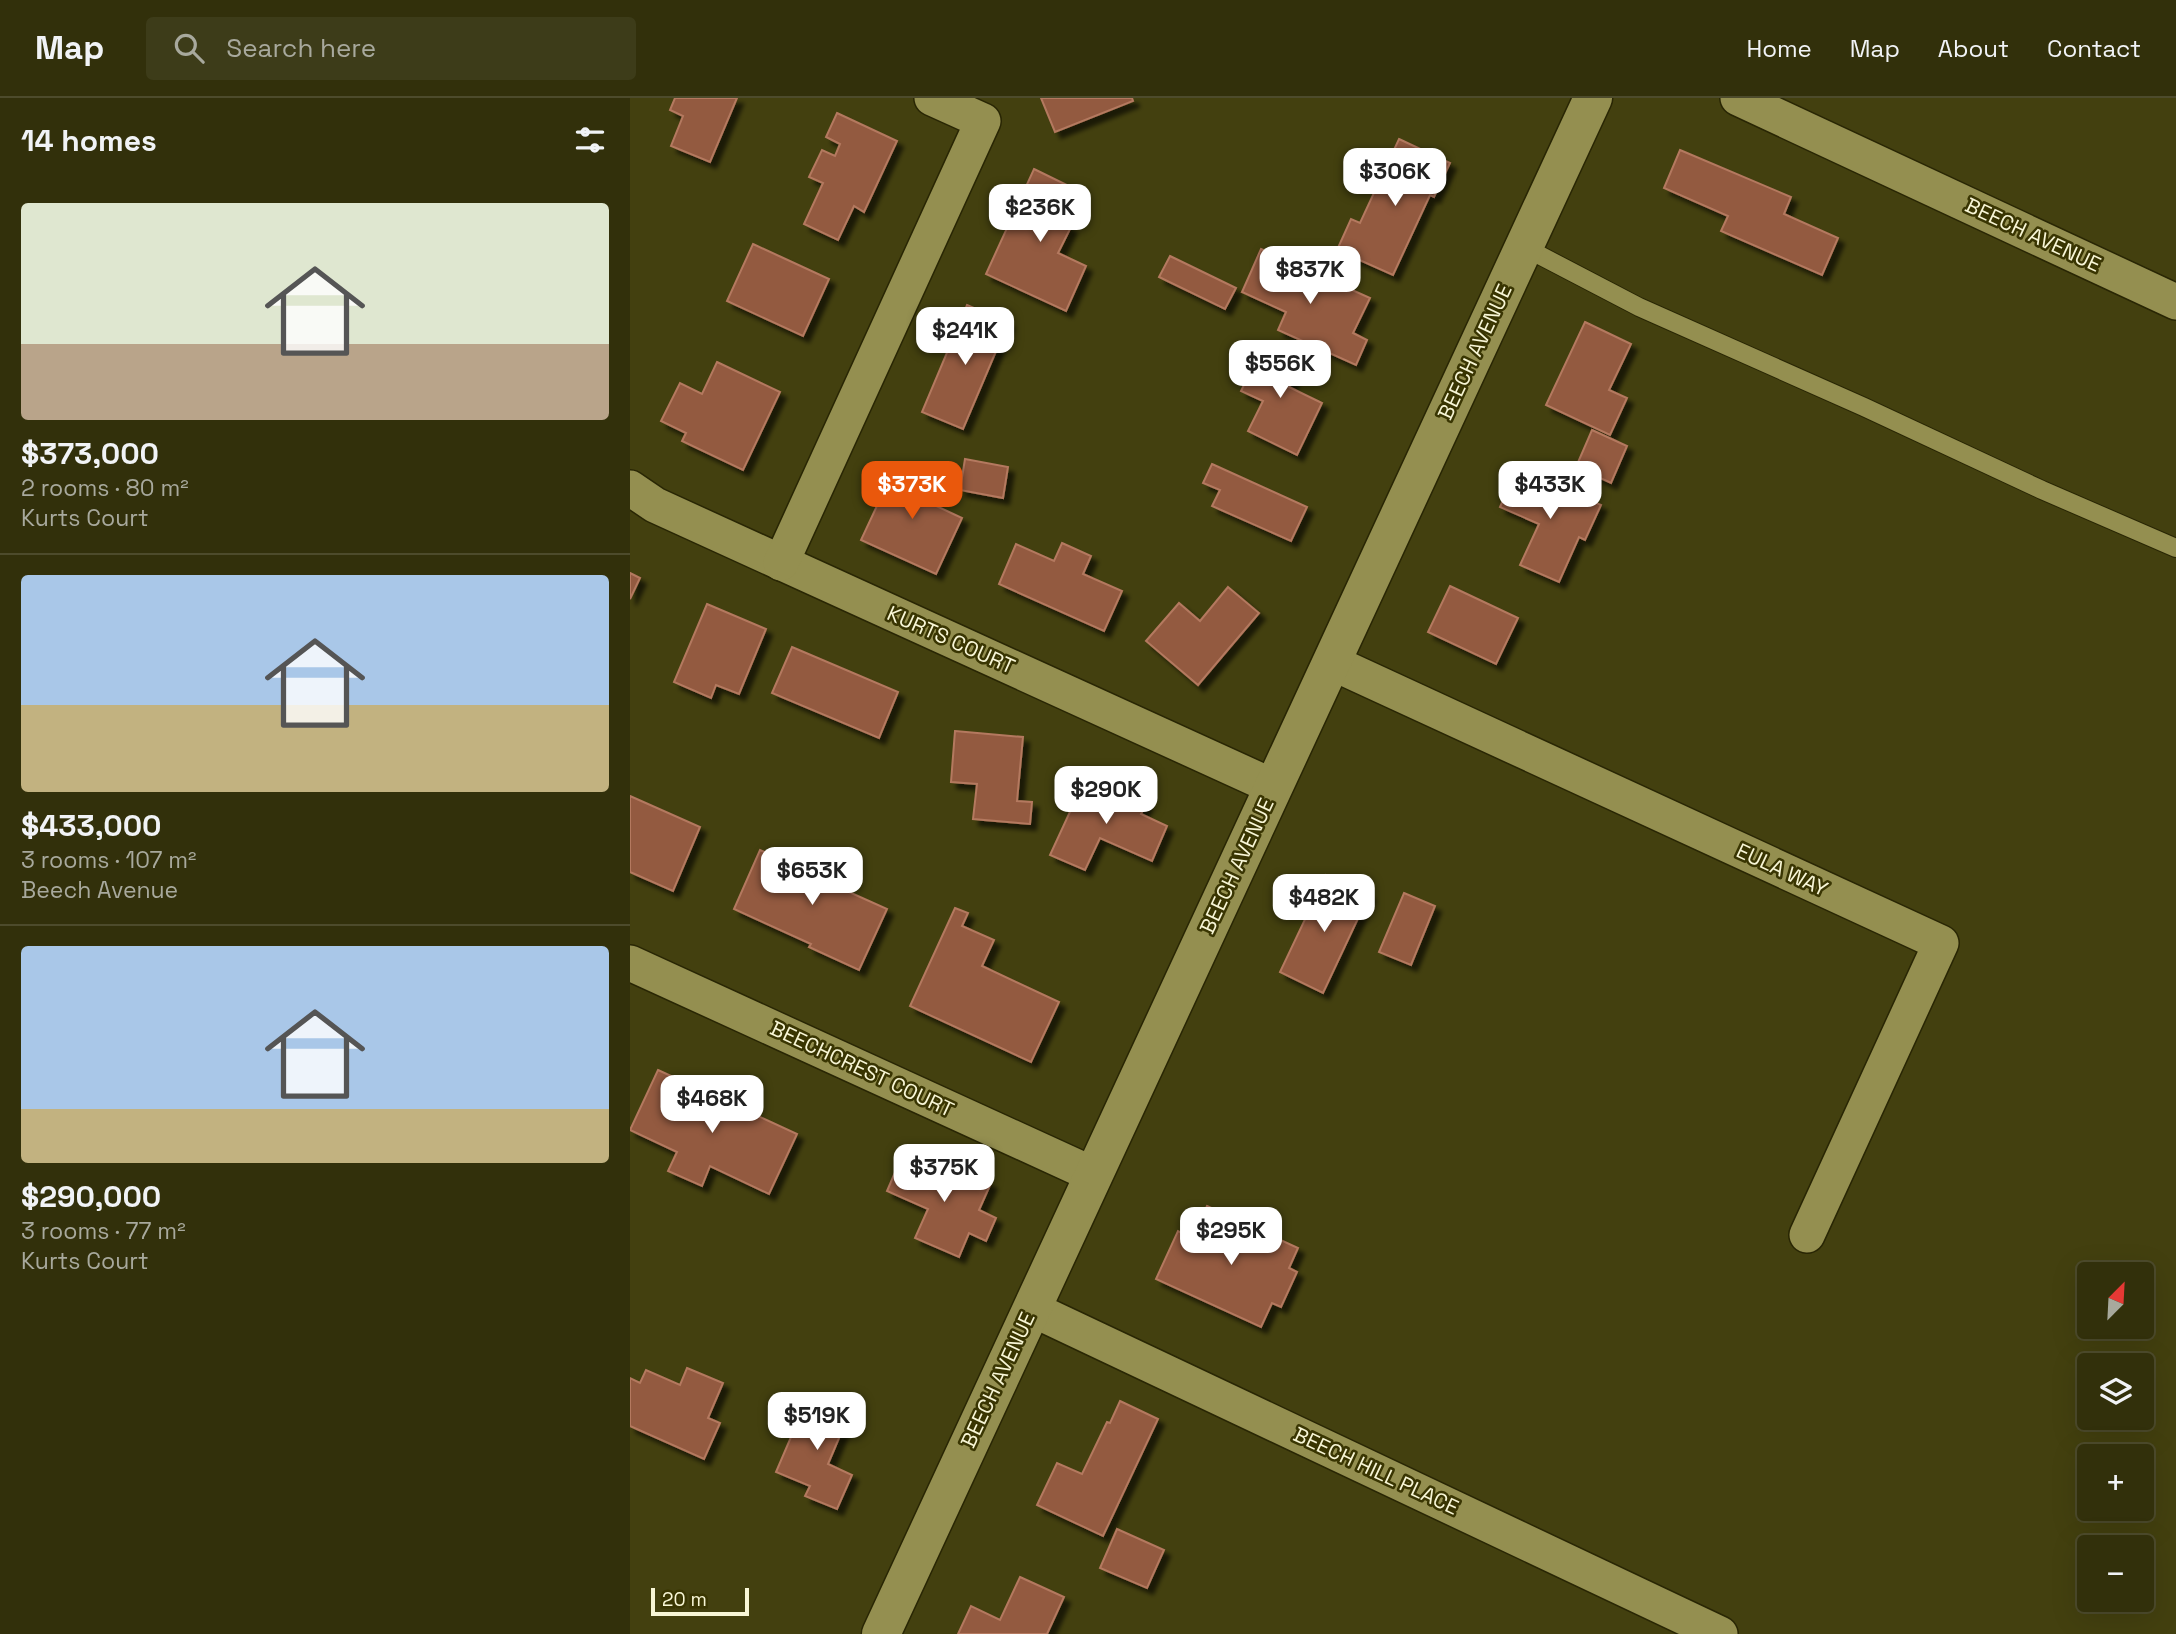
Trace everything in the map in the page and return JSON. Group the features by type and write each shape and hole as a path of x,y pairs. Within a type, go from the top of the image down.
{"street":[{"path":"781,563 982,121 932,98"},
{"name":"BEECH AVENUE","path":"881,1634 1593,98"},
{"name":"BEECH AVENUE","path":"1738,98 2176,302"},
{"name":"KURTS COURT","path":"630,488 655,505 1274,787"},
{"name":"EULA WAY","path":"1331,662 1941,943 1807,1235"},
{"name":"BEECHCREST COURT","path":"630,962 1094,1175"},
{"name":"BEECH HILL PLACE","path":"1032,1309 1720,1634"}],"lane":[{"path":"1524,247 1639,307 2176,548"}],"building":[{"path":"675,98 737,98 710,162 671,146 683,116 670,110"},
{"path":"1041,98 1132,98 1133,101 1055,132"},
{"path":"837,113 897,141 864,212 854,206 838,240 804,224 823,183 809,177 822,150 835,156 840,144 826,137"},
{"path":"1399,139 1450,163 1434,197 1430,195 1393,275 1337,250 1351,219 1360,223"},
{"path":"1680,150 1791,197 1784,214 1838,238 1822,275 1721,231 1728,216 1664,188"},
{"path":"1034,169 1079,191 1064,224 1071,227 1058,253 1086,266 1066,311 986,274"},
{"path":"753,244 829,279 803,336 727,301"},
{"path":"1261,249 1370,298 1353,333 1367,340 1356,365 1278,330 1286,312 1242,292"},
{"path":"1170,256 1236,288 1225,309 1159,277"},
{"path":"967,305 1008,323 963,429 922,412"},
{"path":"1585,322 1631,344 1609,390 1627,398 1610,435 1546,405"},
{"path":"1265,342 1302,360 1289,387 1322,403 1297,455 1248,431 1263,401 1241,391"},
{"path":"717,362 780,392 743,470 682,441 686,433 661,421 680,383 702,394"},
{"path":"1592,430 1627,446 1611,483 1576,467"},
{"path":"965,459 1008,467 1003,498 960,490"},
{"path":"897,463 941,483 932,504 962,518 936,574 861,540"},
{"path":"1212,464 1307,507 1291,541 1212,506 1220,490 1203,483"},
{"path":"1517,468 1601,505 1585,540 1579,537 1559,582 1520,565 1539,524 1500,507"},
{"path":"1062,543 1091,556 1083,574 1122,591 1104,631 999,584 1016,544 1054,561"},
{"path":"630,573 640,578 630,599"},
{"path":"1450,586 1518,618 1496,664 1428,632"},
{"path":"1228,587 1259,613 1198,685 1146,641 1179,603 1200,621"},
{"path":"707,604 766,629 739,694 716,685 711,698 674,682"},
{"path":"792,647 898,692 879,738 772,693"},
{"path":"955,731 1023,737 1017,801 1032,802 1030,824 973,819 977,784 951,782"},
{"path":"1086,777 1146,804 1141,814 1167,826 1152,861 1100,838 1085,870 1050,855"},
{"path":"630,796 700,827 673,891 630,872"},
{"path":"760,850 807,871 815,854 848,869 840,888 887,909 859,970 809,947 811,944 734,909"},
{"path":"1326,875 1369,895 1323,993 1280,972"},
{"path":"1404,893 1435,906 1411,965 1379,952"},
{"path":"955,908 968,913 962,926 994,940 982,966 1059,1002 1031,1062 910,1006"},
{"path":"658,1070 797,1134 769,1194 710,1166 702,1186 668,1171 677,1152 630,1130"},
{"path":"902,1156 942,1173 946,1164 991,1183 979,1210 996,1218 986,1241 969,1233 959,1257 915,1238 928,1209 887,1191"},
{"path":"1207,1206 1298,1248 1289,1268 1297,1272 1281,1307 1272,1303 1261,1327 1156,1279 1178,1231 1192,1238"},
{"path":"687,1368 723,1383 708,1418 720,1423 704,1459 630,1426 630,1378 640,1383 646,1370 680,1385"},
{"path":"809,1395 850,1412 828,1464 852,1475 837,1509 805,1496 810,1486 776,1472"},
{"path":"1120,1401 1158,1419 1103,1536 1037,1505 1057,1463 1082,1474"},
{"path":"1117,1529 1164,1550 1147,1588 1100,1568"},
{"path":"1020,1577 1064,1597 1047,1634 958,1634 971,1606 1000,1620"}]}
